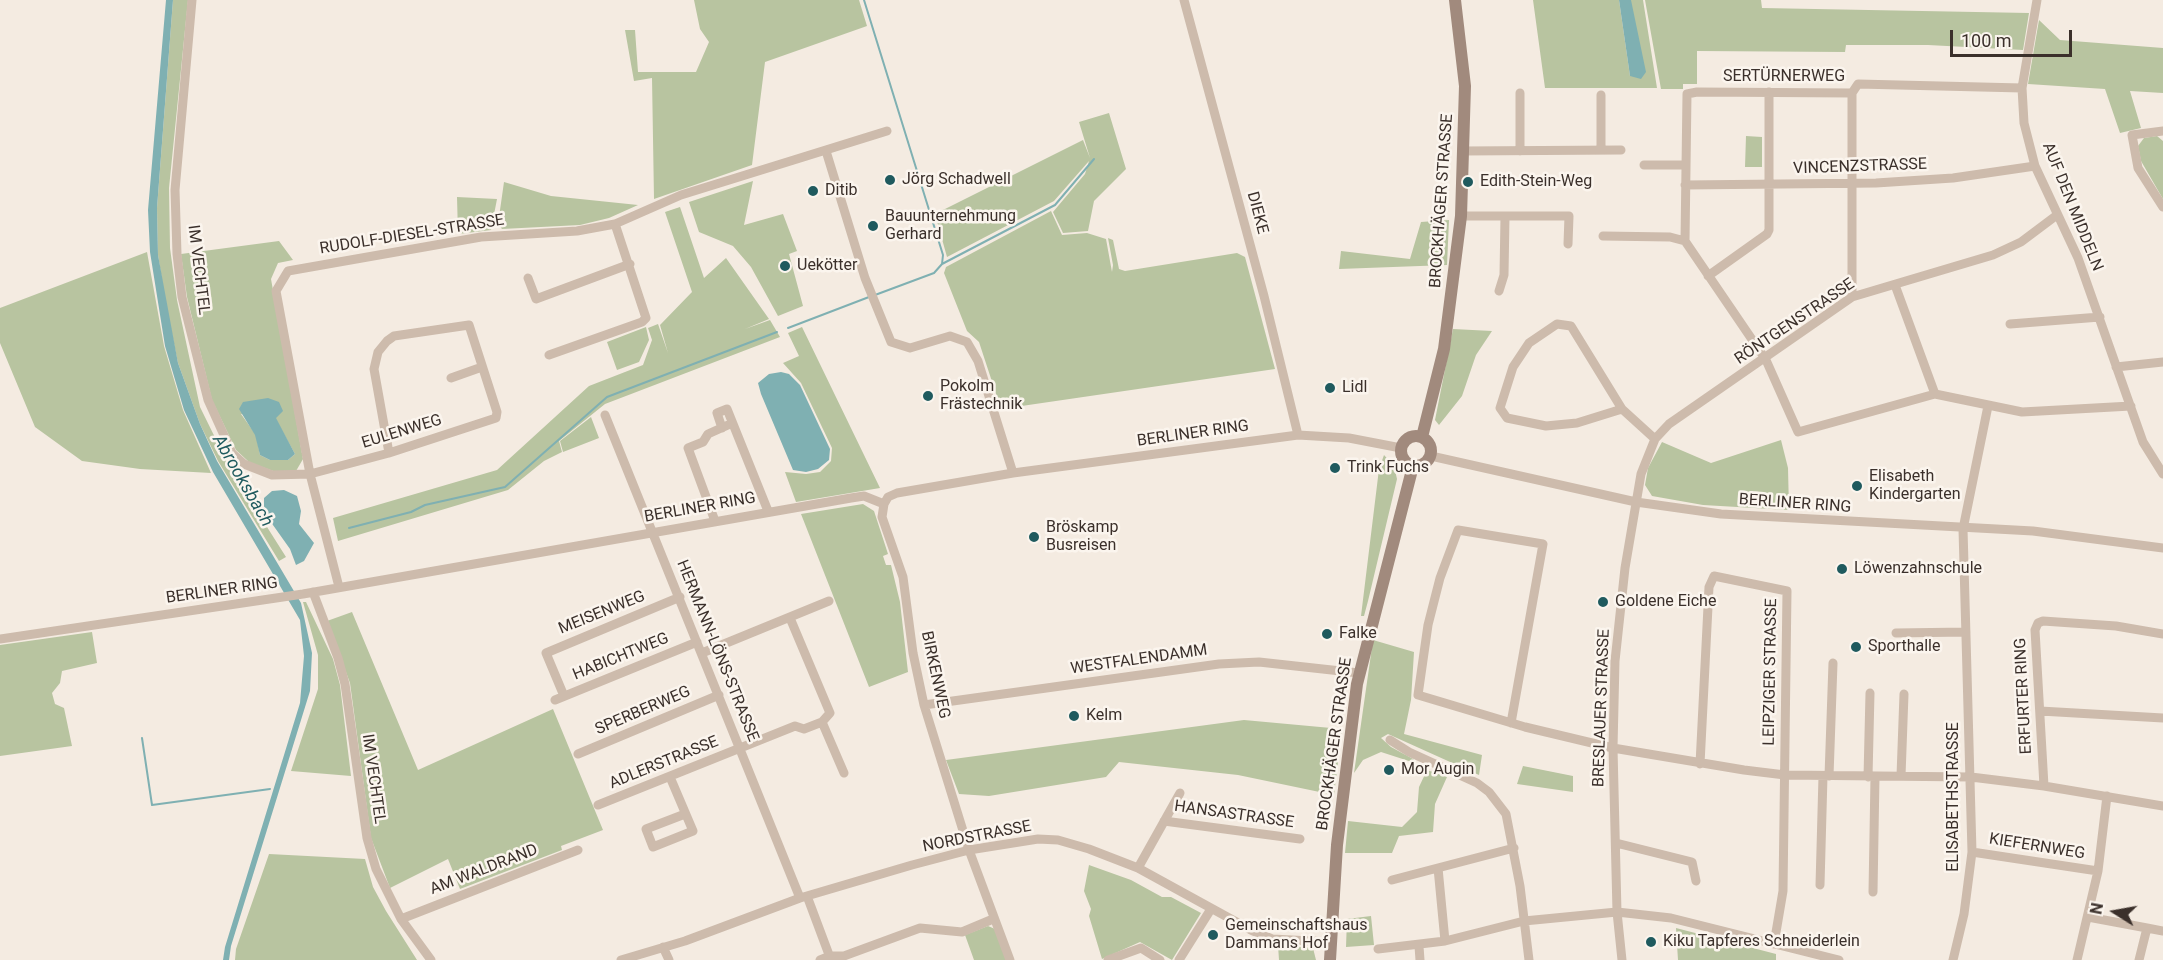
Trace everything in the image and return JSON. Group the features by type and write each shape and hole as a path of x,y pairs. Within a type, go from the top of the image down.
{"street":[{"name":"IM VECHTEL","path":"192,0 175,190 177,254 182,297 208,400 232,453 244,464 272,475 310,474"},
{"name":"DIEKE","path":"1184,0 1264,296 1298,435"},
{"name":"BROCKHÄGER STRASSE","path":"1422,437 1444,349 1461,216 1465,86 1455,0"},
{"name":"AUF DEN MIDDELN","path":"2037,0 2022,88 2024,123 2035,166 2078,258 2143,442 2163,474"},
{"name":"SERTÜRNERWEG","path":"1685,165 1686,94 1690,92 1852,93 1858,84 2022,88"},
{"path":"1708,276 1767,234 1770,92"},
{"path":"1520,93 1520,151"},
{"path":"1852,93 1852,297"},
{"path":"1601,95 1601,150"},
{"name":"RUDOLF-DIESEL-STRASSE","path":"339,587 310,474 276,291 288,271 482,237 577,231 615,224 681,195 826,152 887,131"},
{"path":"2163,131 2132,135 2138,168 2163,207"},
{"path":"1463,151 1621,150"},
{"path":"826,152 868,287 891,342 900,347 910,348 950,336 967,342 978,361 1014,473"},
{"path":"1644,165 1685,165 1684,241 1766,360 1798,432 1935,394 2022,412 2131,406"},
{"name":"VINCENZSTRASSE","path":"1684,185 1852,183 1953,178 2035,166"},
{"name":"RÖNTGENSTRASSE","path":"1636,502 1641,474 1655,439 1669,424 1766,360 1852,297 1993,255 2021,242 2057,215"},
{"path":"1461,216 1569,216 1568,244"},
{"path":"1499,291 1504,275 1505,217"},
{"path":"549,355 642,322 646,318 615,224"},
{"path":"1603,236 1670,237 1684,241"},
{"path":"528,278 536,300 630,264"},
{"path":"1895,285 1935,394"},
{"path":"2010,324 2100,317"},
{"path":"1622,409 1577,423 1546,426 1507,418 1500,408 1513,367 1529,343 1557,324 1571,326 1622,409 1655,439"},
{"path":"389,453 374,369 378,352 387,341 410,333 469,325 482,367 451,378"},
{"path":"2116,367 2163,362"},
{"name":"EULENWEG","path":"310,474 389,453 496,418 497,412 482,367"},
{"name":"ELISABETHSTRASSE","path":"1953,960 1964,914 1972,852 1963,529 1988,406"},
{"path":"722,428 717,413 727,409 768,512"},
{"name":"HERMANN-LÖNS-STRASSE","path":"605,415 697,642 830,958"},
{"path":"715,521 688,448 703,442 708,434 733,424"},
{"name":"BERLINER RING","path":"0,639 282,598 864,496 884,504 888,497 897,493 1014,473 1298,435 1349,438 1401,448"},
{"path":"1422,437 1431,447 1431,456 1422,466 1413,466 1402,458 1401,448 1407,439 1422,437"},
{"name":"BERLINER RING","path":"1431,456 1636,502 1792,520 2033,531 2163,548"},
{"name":"BROCKHÄGER STRASSE","path":"1330,960 1340,824 1359,673 1413,466"},
{"name":"BRESLAUER STRASSE","path":"1622,960 1617,912 1613,748 1615,662 1625,568 1636,502"},
{"name":"BIRKENWEG","path":"884,504 882,517 903,577 913,653 924,705 969,850 1010,960"},
{"path":"1511,723 1543,544 1458,530 1440,579 1431,616 1418,695 1511,723 1613,748 1700,764 1785,775 1971,777 2044,786 2163,806"},
{"path":"1910,568 1964,568"},
{"name":"LEIPZIGER STRASSE","path":"1700,764 1709,587 1714,576 1787,591 1783,891 1774,944"},
{"name":"IM VECHTEL","path":"308,593 338,658 345,684 367,838 376,869 401,919 431,960"},
{"name":"MEISENWEG","path":"560,698 546,653 680,597"},
{"path":"702,653 829,601"},
{"path":"790,618 830,713 822,722 844,773"},
{"name":"ERFURTER RING","path":"2044,786 2035,630 2038,623 2043,621 2116,626 2163,634"},
{"path":"1896,633 1966,632"},
{"name":"HABICHTWEG","path":"560,698 697,642"},
{"name":"WESTFALENDAMM","path":"924,705 1219,664 1259,662 1359,673"},
{"path":"1820,885 1833,663"},
{"path":"1870,693 1873,892"},
{"path":"1901,776 1904,694"},
{"name":"SPERBERWEG","path":"578,754 719,695"},
{"path":"2040,711 2163,718"},
{"name":"ADLERSTRASSE","path":"598,806 795,726 804,729 822,722"},
{"path":"1390,740 1408,752 1477,783 1490,792 1506,814 1514,848 1529,960"},
{"path":"670,777 693,831 652,847 646,829 685,814"},
{"name":"HANSASTRASSE","path":"1138,868 1180,793"},
{"path":"2077,960 2098,871 2107,796"},
{"name":"HANSASTRASSE","path":"1164,821 1300,839"},
{"name":"NORDSTRASSE","path":"621,960 804,897 969,850 1038,839 1058,840 1138,868 1211,909 1272,939 1331,942"},
{"path":"1616,843 1692,862 1696,881"},
{"path":"1392,880 1514,848"},
{"name":"AM WALDRAND","path":"401,919 578,850"},
{"name":"KIEFERNWEG","path":"1972,852 2098,871"},
{"path":"1438,868 1445,941"},
{"path":"1179,960 1211,909"},
{"path":"1378,949 1419,946 1524,921 1617,912 1671,918 1839,960"},
{"path":"2088,917 2163,931"},
{"path":"820,960 844,956 920,928 962,932 993,919"},
{"path":"2139,960 2147,928"},
{"path":"1419,946 1420,960"},
{"path":"663,947 669,960"},
{"path":"1108,960 1141,948 1160,960"}],"green space":[{"path":"173,0 188,0 169,188 170,248 177,300 200,407 231,470 286,557 279,561 218,461 200,424 178,363 166,305 158,255 157,208"},
{"path":"694,0 859,0 867,26 765,62 752,165 654,199 652,78 634,81 625,30 635,30 638,72 696,72 709,42 700,29"},
{"path":"1533,0 1619,0 1630,76 1631,0 1643,0 1657,88 1545,88"},
{"path":"1645,0 1761,0 1762,8 2029,13 2023,50 1928,45 1846,45 1845,52 1697,51 1697,84 1683,84 1683,89 1661,89"},
{"path":"2039,20 2060,40 2163,48 2163,93 2130,91 2141,128 2120,133 2105,89 2028,84"},
{"path":"1109,113 1126,169 1094,201 1088,231 1063,233 1053,212 1085,174 1089,161 1054,201 947,257 935,214 1083,140 1090,158 1079,122"},
{"path":"1746,136 1762,137 1762,167 1745,167"},
{"path":"2157,136 2163,141 2163,199 2141,161 2138,146 2144,138"},
{"path":"753,181 744,225 783,214 797,251 789,254 803,306 778,316 751,267 733,246 699,232 689,202"},
{"path":"504,182 551,196 638,205 609,218 580,225 502,229 498,224"},
{"path":"457,197 497,199 491,230 458,234"},
{"path":"680,207 704,278 726,258 769,319 745,329 770,320 780,337 605,404 559,441 562,452 544,461 508,490 338,541 333,518 497,470 589,386 643,365 652,340 648,328 658,324 668,353 660,325 692,292 665,212"},
{"path":"1051,211 1062,235 1087,233 1106,239 1112,272 1113,265 1108,238 1113,240 1119,269 1125,271 1237,253 1245,257 1275,369 1001,409 979,342 967,331 944,273 946,267"},
{"path":"1449,220 1447,265 1339,269 1341,251 1410,259 1421,222"},
{"path":"279,241 293,260 278,263 271,279 303,459 296,471 273,471 249,462 236,450 212,400 187,297 181,254","holes":["241,414 275,418 295,454 288,460 270,460 260,455 256,435"]},
{"path":"147,252 164,346 183,410 211,473 140,469 82,461 35,427 0,343 0,308"},
{"path":"646,327 649,340 639,362 617,370 607,342"},
{"path":"802,327 880,488 796,502 785,472 806,474 820,472 831,461 832,448 801,383 783,363 799,356 788,333"},
{"path":"1453,329 1492,331 1476,355 1462,396 1439,425 1435,420"},
{"path":"591,417 599,438 563,452 560,441"},
{"path":"1781,440 1788,468 1789,510 1703,505 1652,496 1645,485 1648,468 1662,442 1711,463"},
{"path":"1384,455 1394,466 1397,479 1368,601 1364,616 1361,616 1379,469"},
{"path":"863,504 874,511 888,554 883,556 886,565 891,565 900,602 908,672 869,687 801,514"},
{"path":"303,602 306,602 333,659 340,685 351,776 291,771 318,689 318,655"},
{"path":"352,612 418,770 553,709 603,830 561,846 562,850 460,889 448,859 390,888 371,838 350,683 327,621"},
{"path":"92,632 97,663 62,671 60,683 52,693 55,704 64,708 72,746 0,756 0,645"},
{"path":"1373,640 1414,652 1411,700 1404,734 1482,755 1479,775 1388,734 1381,738 1391,747 1415,760 1415,763 1381,752 1363,760 1354,773"},
{"path":"1244,720 1342,729 1334,795 1238,775 1119,762 1106,777 989,796 959,794 946,760"},
{"path":"1523,766 1573,776 1573,792 1517,784"},
{"path":"1427,770 1447,777 1435,804 1433,832 1399,836 1392,853 1345,853 1348,821 1402,827 1417,812 1419,787"},
{"path":"269,854 365,859 373,887 417,960 235,960 236,949"},
{"path":"1089,865 1131,880 1162,897 1171,897 1201,913 1172,960 1140,942 1102,959 1089,916 1091,909 1084,891"},
{"path":"1371,916 1374,945 1346,947 1347,919"},
{"path":"988,926 995,929 1007,960 974,960 965,935"},
{"path":"1676,928 1776,954 1776,960 1678,960"},
{"path":"1278,945 1313,948 1316,960 1279,960"}],"water":[{"path":"166,0 173,0 157,208 158,255 178,363 200,424 217,461 301,603 312,653 310,691 231,946 229,960 223,960 225,947 300,703 304,656 300,620 213,472 184,410 165,346 150,252 148,210"},
{"path":"1619,0 1631,0 1646,72 1641,79 1630,76"},
{"path":"781,372 789,374 800,385 830,449 829,460 818,469 806,472 793,470 761,394 758,383 769,374"},
{"path":"268,398 279,402 283,411 276,418 295,454 288,460 270,460 260,455 255,435 239,409 243,402"},
{"path":"284,490 297,496 301,511 299,524 314,543 304,561 296,565 290,549 268,518 264,506 264,498 272,491"}],"waterway":[{"path":"864,0 943,255 942,264 934,273 875,295"},
{"path":"942,264 1055,205 1094,159"},
{"path":"788,328 869,297"},
{"path":"349,528 411,512 425,505 505,487 607,397 777,332"},
{"path":"142,738 152,805 270,789"}],"place":[{"name":"Jörg Schadwell","path":"890,180"},
{"name":"Edith-Stein-Weg","path":"1468,182"},
{"name":"Ditib","path":"813,191"},
{"name":"Bauunternehmung Gerhard","path":"873,226"},
{"name":"Uekötter","path":"785,266"},
{"name":"Lidl","path":"1330,388"},
{"name":"Pokolm Frästechnik","path":"928,396"},
{"name":"Trink Fuchs","path":"1335,468"},
{"name":"Elisabeth Kindergarten","path":"1857,486"},
{"name":"Bröskamp Busreisen","path":"1034,537"},
{"name":"Löwenzahnschule","path":"1842,569"},
{"name":"Goldene Eiche","path":"1603,602"},
{"name":"Falke","path":"1327,634"},
{"name":"Sporthalle","path":"1856,647"},
{"name":"Kelm","path":"1074,716"},
{"name":"Mor Augin","path":"1389,770"},
{"name":"Gemeinschaftshaus Dammans Hof","path":"1213,935"},
{"name":"Kiku Tapferes Schneiderlein","path":"1651,942"}],"water label":[{"name":"Abrooksbach","path":"242,481"}]}
